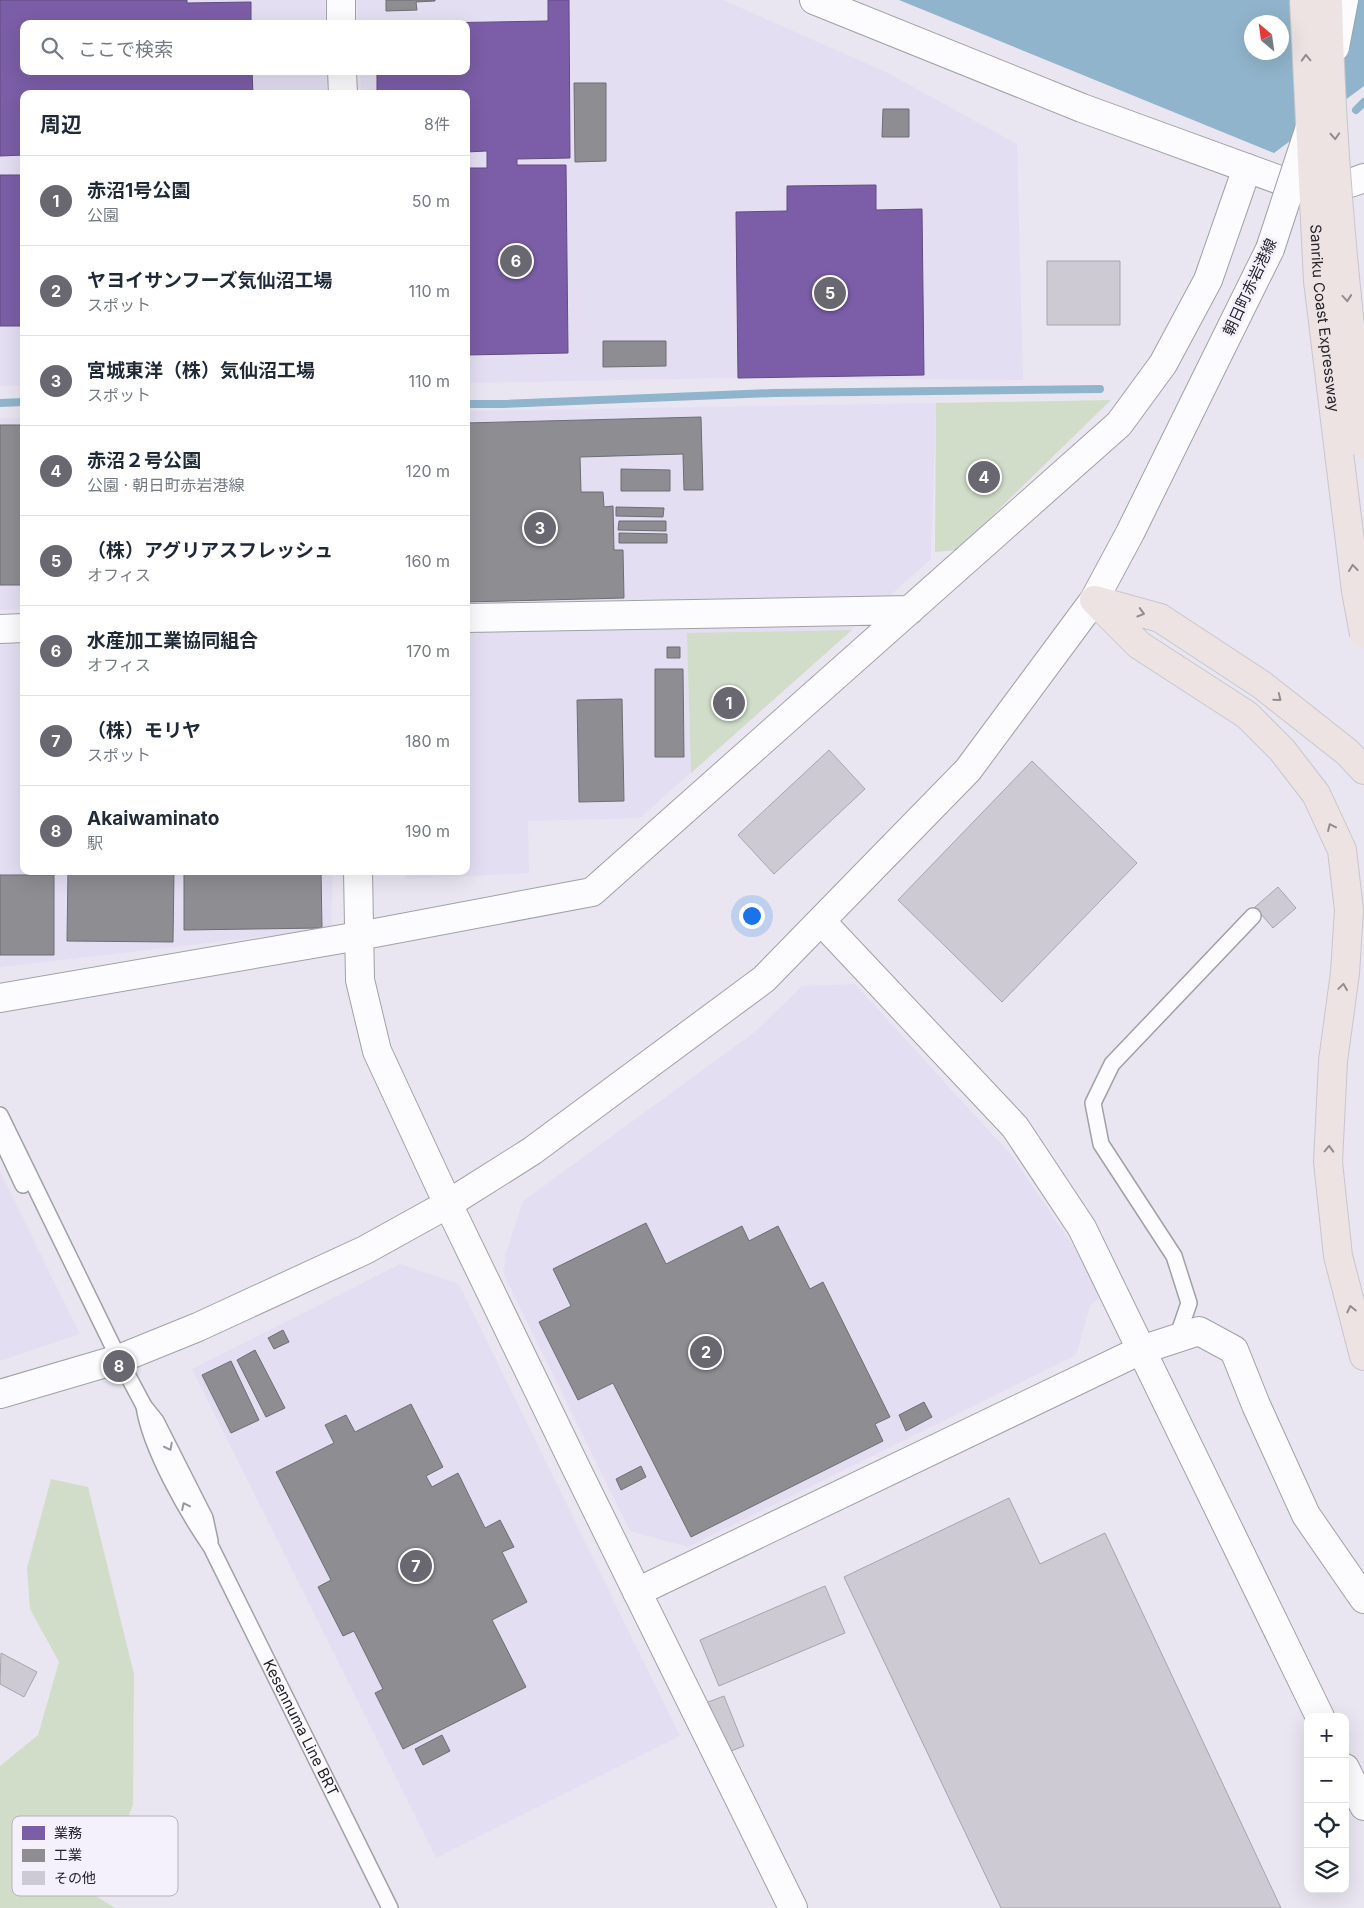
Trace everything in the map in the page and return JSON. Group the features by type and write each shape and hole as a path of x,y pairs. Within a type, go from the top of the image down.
{"highway":[{"name":"Sanriku Coast Expressway","path":"1304,0 1318,281 1356,591 1364,634"},
{"name":"Sanriku Coast Expressway","path":"1328,0 1338,186 1352,351 1364,446"},
{"path":"1094,600 1160,618 1262,685 1347,752 1364,770"},
{"path":"1094,600 1139,646 1247,715 1282,750 1316,794 1342,850 1349,910 1345,974 1332,1061 1328,1162 1338,1256 1364,1356"}],"street":[{"path":"341,0 341,20"},
{"path":"814,0 1082,108 1299,187 1327,190 1343,187 1364,178"},
{"name":"朝日町赤岩港線","path":"0,1394 119,1359 284,1289 365,1250 448,1204 532,1151 764,979 968,770 1094,600 1130,533 1270,249 1334,51 1344,0"},
{"path":"342,75 343,90"},
{"path":"0,998 359,936 592,892 1119,424 1163,364 1208,280 1247,168"},
{"path":"470,618 910,610"},
{"path":"0,629 20,628"},
{"path":"358,875 360,980 377,1051 448,1204 793,1908"},
{"path":"820,921 1015,1127 1082,1228 1318,1713"},
{"path":"637,1592 1141,1350 1198,1332 1234,1350 1256,1405 1306,1515 1364,1599"},
{"path":"1349,1776 1364,1806"}],"lane":[{"path":"1177,1338 1189,1303 1174,1256 1101,1144 1093,1103 1112,1064 1253,916"},
{"name":"Kesennuma Line BRT","path":"0,1115 119,1359 144,1406 147,1427 193,1521 211,1547 390,1908"},
{"name":"Kesennuma Line BRT","path":"0,1136 50,1238 69,1257"}],"shaded area":[{"path":"0,0 325,0 325,20 20,20 20,75 326,75 327,90 20,90 20,385 0,386"},
{"path":"357,0 723,0 886,72 1017,144 1023,380 723,378 470,383 470,90 361,90 360,75 470,75 470,20 358,20"},
{"path":"936,403 931,559 640,818 528,821 529,873 406,879 406,875 470,875 470,411"},
{"path":"0,418 20,418 20,609 0,610"},
{"path":"20,638 20,875 333,875 331,929 0,967 0,639"},
{"path":"855,984 1012,1156 1080,1256 1099,1298 1090,1306 1076,1355 688,1547 630,1531 504,1275 506,1253 523,1201 756,1031 802,986"},
{"path":"0,1172 80,1334 0,1361"},
{"path":"400,1264 459,1284 680,1736 436,1858 192,1369"}],"green space":[{"path":"1111,400 957,550 935,552 936,403"},
{"path":"852,630 691,773 687,633"},
{"path":"51,1479 88,1487 134,1674 133,1805 129,1816 12,1816 12,1896 96,1896 115,1908 0,1908 0,1766 38,1735 59,1662 30,1609 27,1568"}],"water":[{"path":"899,0 1364,0 1364,86 1274,153"}],"building: 業務":[{"path":"0,0 187,0 187,3 251,2 251,20 20,20 20,75 252,75 253,90 20,90 20,155 0,156"},
{"path":"548,0 569,0 570,158 517,159 517,165 566,165 568,353 470,355 470,168 487,168 487,151 470,152 470,90 377,90 377,75 470,75 470,22 548,21"},
{"path":"0,175 20,175 20,326 0,326"},
{"path":"876,185 876,210 922,209 924,375 738,378 736,212 787,211 787,186"}],"building: 工業":[{"path":"386,0 435,1 416,2 417,10 386,11"},
{"path":"574,83 606,83 606,161 575,162"},
{"path":"883,109 909,109 909,137 882,137"},
{"path":"603,341 666,341 666,366 603,367"},
{"path":"701,417 703,490 684,490 683,454 580,457 581,492 603,492 604,507 613,506 614,550 623,550 624,598 470,602 470,423"},
{"path":"0,425 20,425 20,585 0,585"},
{"path":"621,469 670,470 670,491 621,491"},
{"path":"616,507 664,508 663,517 616,516"},
{"path":"619,521 666,521 666,531 618,530"},
{"path":"619,533 667,534 667,543 619,543"},
{"path":"667,647 680,647 680,658 667,658"},
{"path":"655,669 683,669 684,757 655,757"},
{"path":"622,699 624,801 579,802 577,700"},
{"path":"0,875 54,875 54,955 0,955"},
{"path":"68,875 174,875 173,942 67,941"},
{"path":"184,875 321,875 322,928 184,930"},
{"path":"646,1223 666,1264 742,1226 749,1241 778,1226 810,1289 823,1282 890,1417 875,1424 883,1441 691,1537 613,1383 578,1400 539,1322 571,1306 553,1269"},
{"path":"283,1330 289,1342 274,1349 268,1338"},
{"path":"255,1350 285,1408 266,1417 237,1360"},
{"path":"231,1361 259,1420 231,1433 202,1375"},
{"path":"924,1402 932,1417 906,1431 899,1415"},
{"path":"411,1404 443,1467 426,1476 432,1487 458,1473 485,1528 500,1520 514,1547 502,1552 527,1602 492,1620 526,1687 403,1749 375,1693 383,1689 354,1631 343,1636 318,1587 331,1580 276,1472 334,1443 325,1425 346,1415 355,1432"},
{"path":"641,1466 646,1477 621,1490 616,1479"},
{"path":"442,1735 450,1751 423,1765 415,1749"}],"building: その他":[{"path":"1047,261 1120,261 1120,325 1047,325"},
{"path":"829,750 865,789 774,874 738,835"},
{"path":"1032,761 1137,863 1002,1002 898,900"},
{"path":"1278,887 1296,908 1273,928 1255,907"},
{"path":"1009,1498 1040,1564 1105,1533 1281,1908 1001,1908 844,1577"},
{"path":"825,1586 845,1633 719,1686 700,1640"},
{"path":"1,1653 37,1672 24,1697 0,1684"},
{"path":"724,1696 744,1746 723,1754 703,1704"}],"waterway":[{"path":"1356,110 1364,102"},
{"path":"470,404 773,393 1100,389"},
{"path":"0,403 20,402"}],"place":[{"name":"水産加工業協同組合","path":"516,261"},
{"name":"（株）アグリアスフレッシュ","path":"830,293"},
{"name":"赤沼２号公園","path":"984,477"},
{"name":"宮城東洋（株）気仙沼工場","path":"540,528"},
{"name":"赤沼1号公園","path":"729,703"},
{"name":"ヤヨイサンフーズ気仙沼工場","path":"706,1352"},
{"name":"Akaiwaminato","path":"119,1366"},
{"name":"（株）モリヤ","path":"416,1566"}]}
